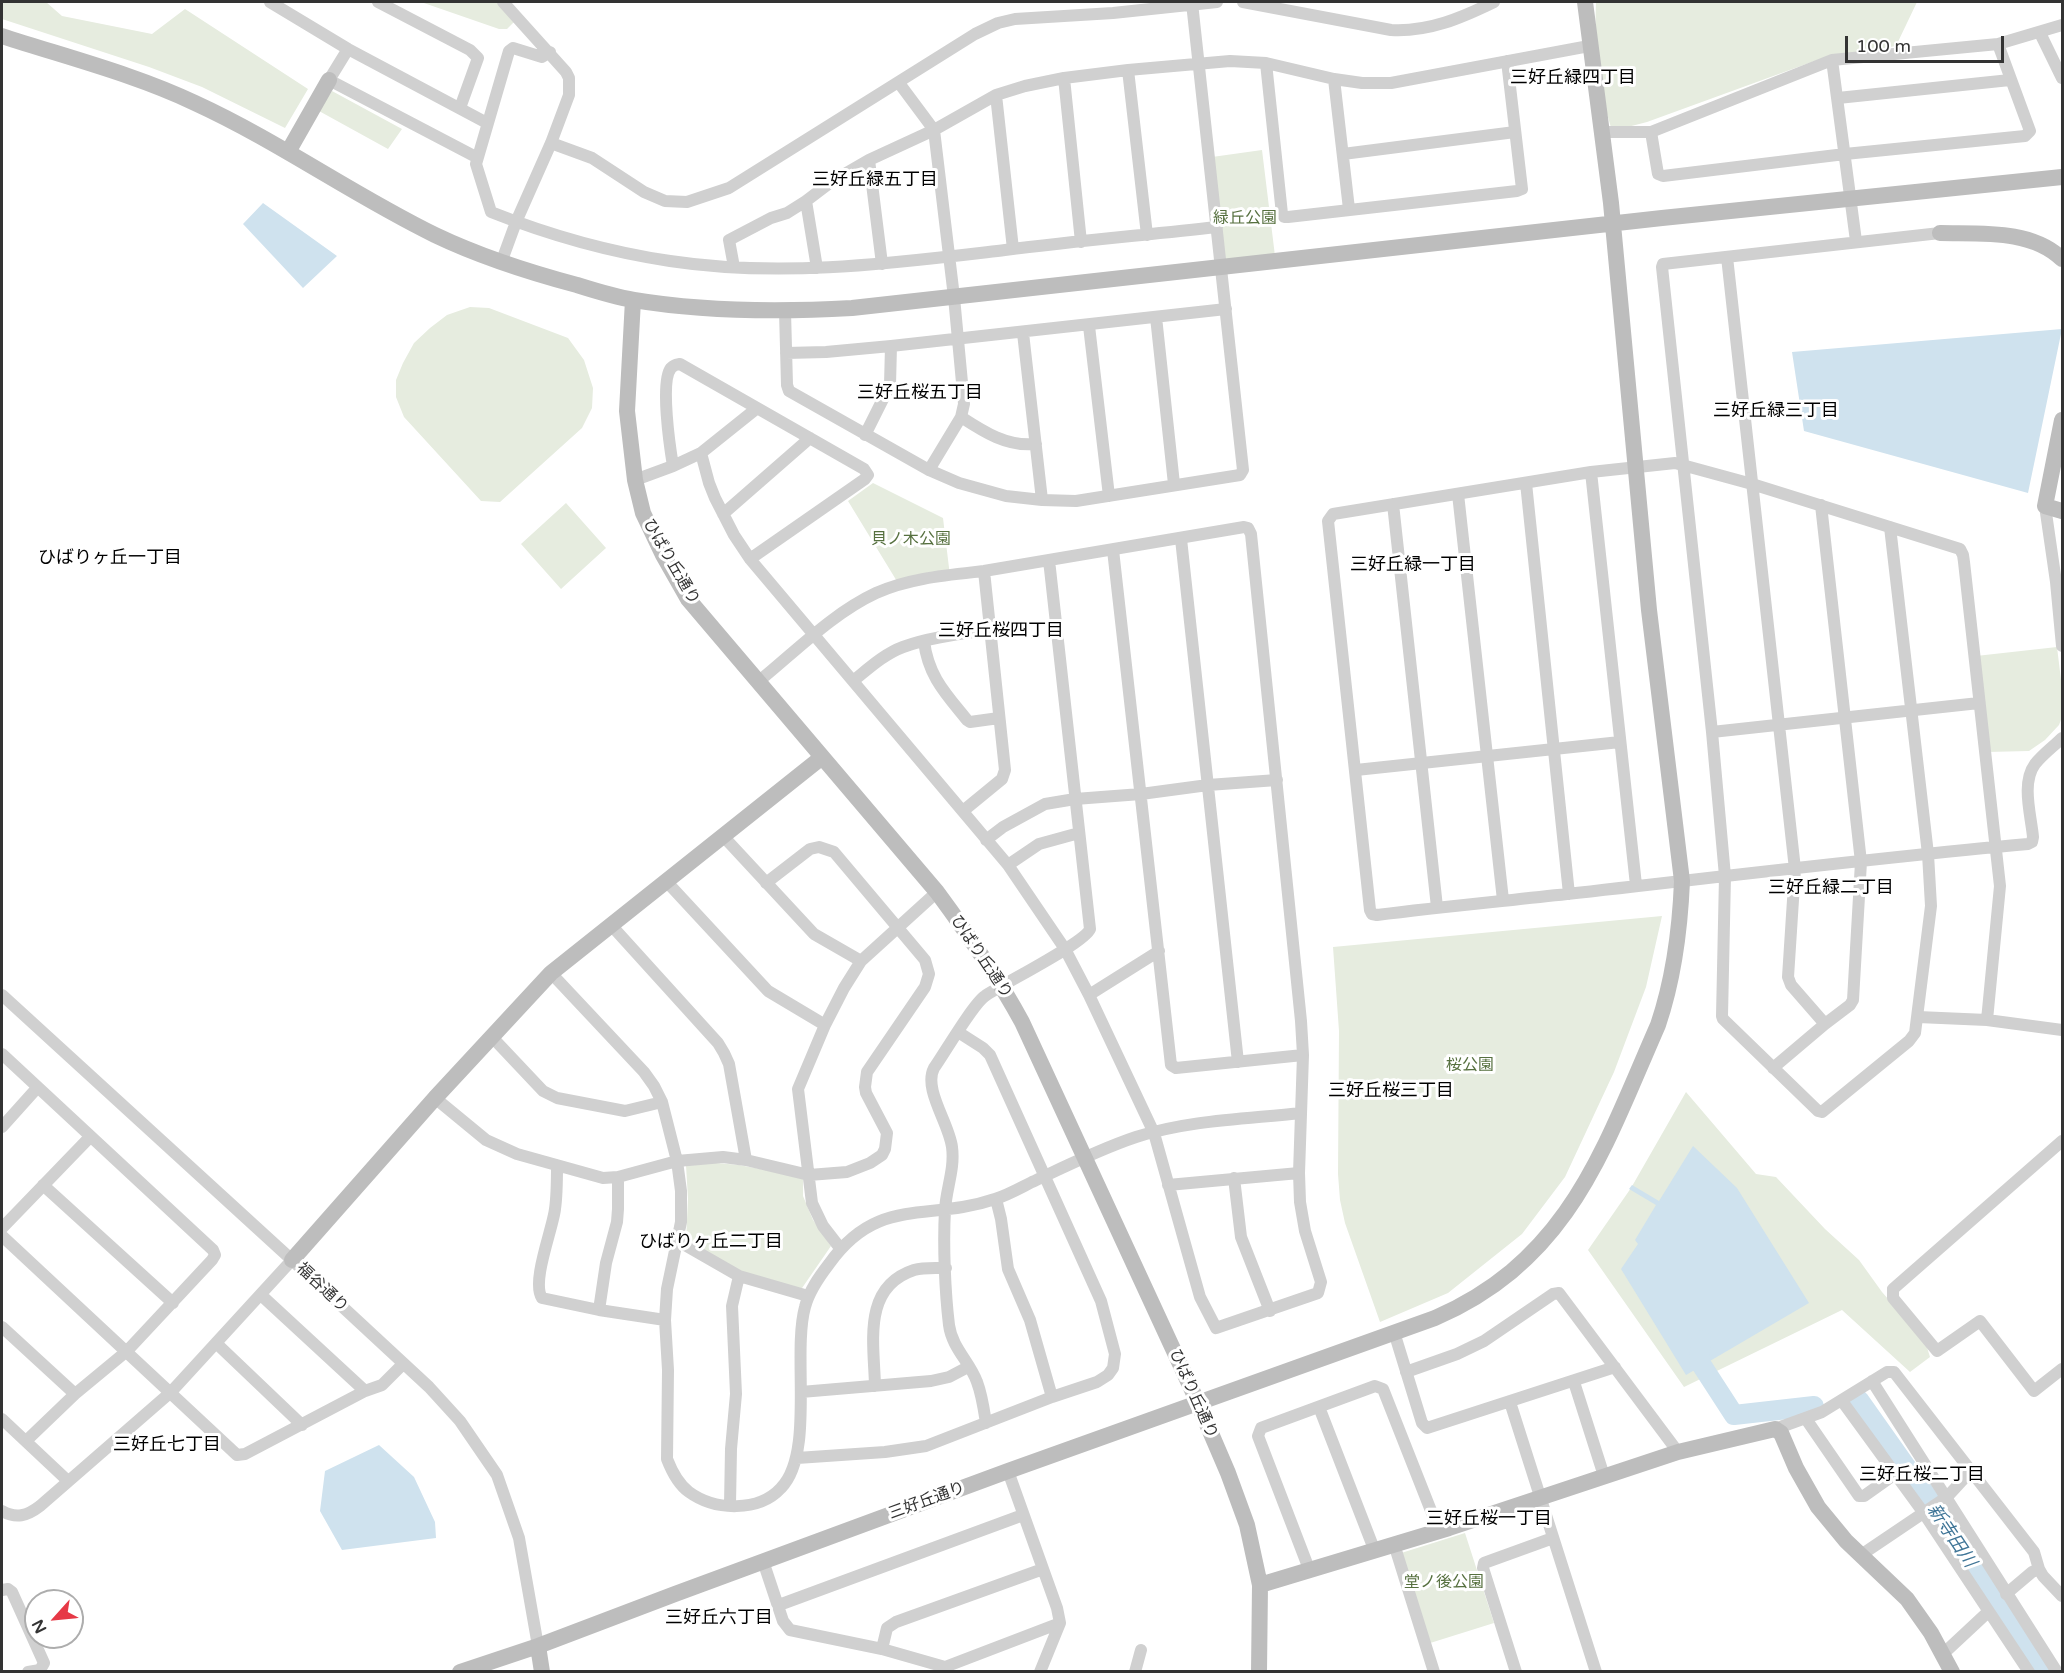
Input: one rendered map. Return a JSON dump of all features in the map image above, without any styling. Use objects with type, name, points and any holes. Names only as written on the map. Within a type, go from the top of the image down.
[{"type":"street","points":[[270,2],[348,49],[487,123]]},
{"type":"street","points":[[378,2],[470,51],[477,58],[460,108]]},
{"type":"street","points":[[501,262],[569,95],[569,78],[566,72],[502,2]]},
{"type":"street","points":[[551,143],[592,158],[644,192],[665,201],[687,202],[729,188],[975,34],[998,23],[1015,19],[1113,13],[1217,2]]},
{"type":"street","points":[[1243,2],[1404,31],[1433,27],[1494,2]]},
{"type":"street","name":"三好丘通り","points":[[460,1671],[538,1646],[1008,1471],[1448,1312],[1497,1283],[1535,1250],[1572,1205],[1597,1163],[1661,1016],[1680,926],[1682,881],[1649,610],[1613,224],[1584,2]]},
{"type":"street","points":[[785,311],[789,391],[929,470],[959,483],[981,490],[1042,500],[1070,501],[1242,473],[1192,3]]},
{"type":"street","points":[[1602,132],[1651,132],[1832,60],[1998,45],[2062,26]]},
{"type":"street","points":[[2040,33],[2062,78]]},
{"type":"street","points":[[2,36],[127,76],[192,101],[238,124],[436,235],[501,262],[633,300],[711,309],[785,311],[852,308],[2062,177]]},
{"type":"street","points":[[1651,132],[1658,174],[1663,176],[1845,154],[2025,136],[2030,132],[1998,45]]},
{"type":"street","points":[[734,267],[729,240],[771,218],[787,213],[831,182],[869,160],[934,130],[996,95],[1025,86],[1064,78],[1128,70],[1230,61],[1266,63],[1362,83],[1391,83],[1589,46]]},
{"type":"street","points":[[550,52],[542,57],[513,48],[509,51],[476,157],[476,165],[491,212],[608,250],[672,262],[734,267],[817,268],[882,264],[1217,227]]},
{"type":"street","points":[[288,152],[348,49]]},
{"type":"street","points":[[1832,60],[1856,241]]},
{"type":"street","points":[[1266,63],[1282,214],[1288,217],[1522,189],[1507,61]]},
{"type":"street","points":[[1128,70],[1147,235]]},
{"type":"street","points":[[1064,78],[1081,242]]},
{"type":"street","points":[[1334,79],[1349,209]]},
{"type":"street","points":[[329,80],[476,157]]},
{"type":"street","points":[[1838,98],[2010,80]]},
{"type":"street","points":[[899,83],[934,130],[964,404],[961,417],[929,470]]},
{"type":"street","points":[[996,95],[1013,249]]},
{"type":"street","points":[[1343,154],[1515,132]]},
{"type":"street","points":[[869,160],[882,264]]},
{"type":"street","points":[[806,201],[817,268]]},
{"type":"street","points":[[1890,527],[1928,854],[1931,906],[1918,1017],[1912,1038],[1822,1112],[1818,1111],[1773,1068],[1722,1016],[1725,876],[1712,732],[1662,267],[1663,264],[1940,233],[1983,234],[2034,240],[2062,259]]},
{"type":"street","points":[[1727,257],[1795,869],[1788,977],[1791,985],[1825,1024]]},
{"type":"street","name":"ひばり丘通り","points":[[633,300],[627,411],[635,480],[643,513],[688,599],[936,892],[973,941],[1002,986],[1041,1059],[1198,1403],[1247,1525],[1260,1584],[1259,1671]]},
{"type":"street","points":[[786,353],[826,352],[1023,333],[1226,309]]},
{"type":"street","points":[[1156,317],[1174,484]]},
{"type":"street","points":[[1089,326],[1108,496]]},
{"type":"street","points":[[1023,333],[1042,500]]},
{"type":"street","points":[[865,435],[890,385],[891,346]]},
{"type":"street","points":[[673,466],[666,412],[668,376],[669,370],[680,364],[864,469],[866,479],[750,559]]},
{"type":"street","points":[[635,480],[701,453],[756,409]]},
{"type":"street","points":[[961,417],[982,431],[1005,441],[1026,445],[1036,444]]},
{"type":"street","points":[[2062,420],[2045,506],[2059,583],[2062,646]]},
{"type":"street","points":[[723,514],[810,438]]},
{"type":"street","points":[[701,453],[709,483],[723,514],[750,559],[814,635],[963,811],[1008,866],[1065,949],[1154,1133],[1200,1297],[1216,1328],[1316,1294],[1321,1286],[1305,1231],[1300,1202],[1303,1055],[1251,534],[1248,528],[910,582],[893,587],[858,603],[814,635],[759,681]]},
{"type":"street","points":[[1987,1020],[2000,886],[1996,847],[1979,703],[1963,555],[1956,547],[1752,484],[1675,463],[1591,472],[1333,514],[1328,521],[1372,914],[1377,915],[1437,907],[1569,894],[1636,885],[1861,862],[1996,847],[2032,842],[2028,779],[2036,763],[2062,738]]},
{"type":"street","points":[[1591,472],[1636,885]]},
{"type":"street","points":[[1526,483],[1569,894]]},
{"type":"street","points":[[1458,494],[1503,900]]},
{"type":"street","points":[[1393,504],[1437,907]]},
{"type":"street","points":[[1773,1068],[1850,1005],[1853,1000],[1861,862],[1821,505]]},
{"type":"street","points":[[2045,506],[2062,511]]},
{"type":"street","points":[[1181,538],[1238,1062]]},
{"type":"street","points":[[1113,549],[1171,1065],[1173,1068],[1303,1055]]},
{"type":"street","points":[[986,1423],[977,1382],[956,1347],[949,1327],[945,1209],[952,1169],[952,1147],[945,1119],[931,1089],[930,1080],[934,1068],[982,998],[1065,949],[1088,934],[1090,929],[1049,560]]},
{"type":"street","points":[[963,811],[1005,775],[984,571]]},
{"type":"street","points":[[853,681],[895,651],[924,641],[989,630]]},
{"type":"street","points":[[924,641],[928,661],[938,685],[967,720],[970,722],[999,718]]},
{"type":"street","points":[[1712,732],[1979,703]]},
{"type":"street","points":[[1356,770],[1620,742]]},
{"type":"street","points":[[2,1511],[21,1517],[32,1512],[171,1392],[292,1260],[435,1098],[551,973],[821,758]]},
{"type":"street","points":[[986,840],[1045,804],[1208,785],[1276,780]]},
{"type":"street","points":[[1008,866],[1028,850],[1044,842],[1079,833]]},
{"type":"street","points":[[723,836],[814,934],[861,962]]},
{"type":"street","points":[[435,1098],[486,1140],[517,1154],[603,1178],[618,1177],[677,1161],[723,1157],[809,1175],[847,1172],[877,1160],[885,1149],[887,1133],[866,1093],[867,1072],[922,992],[929,974],[925,960],[834,852],[815,848],[807,850],[766,883]]},
{"type":"street","points":[[666,881],[768,991],[825,1024]]},
{"type":"street","points":[[840,1248],[829,1236],[812,1203],[798,1089],[825,1024],[861,962],[936,892]]},
{"type":"street","points":[[611,926],[718,1043],[724,1053],[729,1064],[746,1160]]},
{"type":"street","points":[[1089,995],[1159,951]]},
{"type":"street","points":[[551,973],[644,1072],[662,1102],[677,1161],[682,1208],[678,1241],[666,1289],[667,1459],[672,1472],[688,1492],[700,1499],[715,1503],[750,1505],[763,1502],[774,1495],[789,1479],[797,1458],[802,1327],[808,1296],[840,1248],[871,1225],[888,1217],[902,1214],[970,1206],[996,1199],[1138,1137],[1191,1124],[1301,1113]]},
{"type":"street","name":"福谷通り","points":[[2,995],[429,1387],[460,1421],[497,1475],[519,1538],[538,1646]]},
{"type":"street","points":[[1918,1017],[1987,1020],[2062,1030]]},
{"type":"street","points":[[797,1458],[885,1452],[926,1446],[1104,1378],[1113,1368],[1115,1354],[1101,1301],[990,1055],[958,1032]]},
{"type":"street","points":[[492,1038],[543,1091],[557,1098],[625,1112],[662,1102]]},
{"type":"street","points":[[2,1054],[215,1255],[127,1351],[75,1394],[26,1441]]},
{"type":"street","points":[[2,1127],[36,1088]]},
{"type":"street","points":[[2,1228],[90,1137]]},
{"type":"street","points":[[2062,1141],[1893,1288],[1893,1298],[1937,1351],[1980,1321],[2034,1392],[2062,1369]]},
{"type":"street","points":[[557,1166],[555,1210],[541,1265],[539,1293],[542,1298],[665,1320]]},
{"type":"street","points":[[1168,1185],[1299,1173]]},
{"type":"street","points":[[599,1310],[606,1263],[617,1222],[618,1177]]},
{"type":"street","points":[[1234,1178],[1241,1237],[1270,1311]]},
{"type":"street","points":[[43,1185],[173,1303]]},
{"type":"street","points":[[996,1199],[1008,1269],[1030,1320],[1052,1397]]},
{"type":"street","points":[[2,1236],[237,1455],[245,1454],[365,1391],[382,1385],[403,1364]]},
{"type":"street","points":[[678,1241],[739,1276],[808,1296]]},
{"type":"street","points":[[874,1386],[873,1318],[881,1295],[896,1279],[914,1270],[946,1268]]},
{"type":"street","points":[[730,1505],[730,1449],[736,1394],[732,1306],[739,1276]]},
{"type":"street","points":[[1406,1372],[1457,1354],[1484,1341],[1505,1329],[1553,1294],[1558,1293],[1678,1452]]},
{"type":"street","points":[[261,1294],[365,1391]]},
{"type":"street","points":[[2,1327],[75,1394]]},
{"type":"street","points":[[1394,1332],[1422,1423],[1427,1428],[1615,1367]]},
{"type":"street","points":[[216,1343],[302,1425]]},
{"type":"street","points":[[801,1392],[941,1379],[968,1367]]},
{"type":"street","points":[[1260,1584],[1439,1531],[1678,1452],[1776,1429],[1806,1419],[1842,1401],[1890,1371],[1896,1373],[1970,1472],[2034,1552],[2043,1576],[2062,1596]]},
{"type":"street","points":[[1872,1381],[2057,1671]]},
{"type":"street","points":[[1574,1382],[1604,1476]]},
{"type":"street","points":[[1309,1569],[1258,1432],[1261,1428],[1375,1386],[1383,1389],[1439,1531]]},
{"type":"street","points":[[1842,1401],[1923,1512],[2029,1671]]},
{"type":"street","points":[[1510,1402],[1596,1671]]},
{"type":"street","points":[[1319,1407],[1374,1549]]},
{"type":"street","points":[[2,1419],[68,1481]]},
{"type":"street","points":[[1806,1419],[1859,1496],[1864,1496],[1894,1474]]},
{"type":"street","points":[[1776,1429],[1781,1433],[1796,1468],[1818,1507],[1839,1533],[1907,1599],[1944,1653],[1952,1671]]},
{"type":"street","points":[[1008,1471],[1058,1608],[1060,1623],[1040,1671]]},
{"type":"street","points":[[1861,1555],[1947,1497],[1970,1472]]},
{"type":"street","points":[[779,1605],[1023,1515]]},
{"type":"street","points":[[1516,1671],[1483,1568],[1484,1563],[1553,1538]]},
{"type":"street","points":[[1394,1544],[1434,1671]]},
{"type":"street","points":[[763,1561],[783,1621],[789,1630],[882,1649],[945,1669],[1060,1623]]},
{"type":"street","points":[[882,1649],[887,1628],[896,1622],[1043,1569]]},
{"type":"street","points":[[2006,1594],[2032,1572],[2039,1569]]},
{"type":"street","points":[[2,1590],[12,1592],[44,1663],[40,1670],[28,1671]]},
{"type":"street","points":[[1944,1653],[1988,1612]]},
{"type":"street","points":[[538,1646],[542,1671]]},
{"type":"street","points":[[1135,1671],[1142,1650]]},
{"type":"green space","points":[[2,2],[46,2],[62,16],[152,34],[185,9],[308,89],[285,128],[202,87],[149,67],[2,19]]},
{"type":"green space","points":[[421,2],[497,2],[515,21],[507,29],[499,29]]},
{"type":"green space","points":[[1596,2],[1917,2],[1896,46],[1820,59],[1647,122],[1612,131],[1598,67]]},
{"type":"green space","points":[[332,91],[402,129],[388,149],[319,111]]},
{"type":"green space","name":"緑丘公園","points":[[1262,150],[1275,256],[1223,263],[1212,157]]},
{"type":"green space","points":[[470,307],[489,308],[568,338],[584,360],[593,388],[592,408],[582,428],[500,502],[481,501],[404,417],[396,397],[396,380],[414,343],[447,315]]},
{"type":"green space","name":"貝ノ木公園","points":[[873,483],[943,518],[950,576],[898,583],[848,501]]},
{"type":"green space","points":[[566,503],[606,548],[561,589],[521,544]]},
{"type":"green space","points":[[2057,647],[2062,688],[2062,717],[2059,725],[2045,740],[2029,751],[1987,752],[1976,656]]},
{"type":"green space","name":"桜公園","points":[[1662,916],[1646,987],[1614,1072],[1565,1177],[1522,1234],[1448,1293],[1380,1322],[1345,1223],[1340,1200],[1338,1174],[1339,1031],[1333,947]]},
{"type":"green space","points":[[1686,1092],[1756,1174],[1776,1177],[1825,1229],[1859,1260],[1882,1292],[1925,1341],[1930,1357],[1910,1372],[1842,1310],[1684,1387],[1588,1250],[1631,1188]]},
{"type":"green space","points":[[716,1163],[803,1177],[803,1196],[813,1220],[831,1246],[800,1291],[737,1270],[686,1240],[688,1199],[686,1165]]},
{"type":"green space","name":"堂ノ後公園","points":[[1465,1533],[1494,1623],[1427,1644],[1398,1554]]},
{"type":"water","points":[[263,203],[337,256],[303,288],[243,224]]},
{"type":"water","points":[[2062,329],[2028,493],[1804,431],[1792,352]]},
{"type":"water","points":[[1693,1146],[1737,1188],[1809,1303],[1686,1375],[1621,1269],[1638,1244],[1635,1240],[1656,1205],[1629,1189],[1632,1185],[1659,1201]]},
{"type":"water","points":[[379,1445],[414,1477],[435,1522],[436,1538],[342,1550],[320,1511],[325,1471]]},
{"type":"waterway","name":"新寺田川","points":[[1701,1340],[1699,1361],[1734,1415],[1814,1406]]},
{"type":"waterway","name":"新寺田川","points":[[1859,1400],[1924,1492],[2042,1672]]},
{"type":"district","name":"三好丘緑四丁目","points":[[1573,78]]},
{"type":"district","name":"三好丘緑五丁目","points":[[875,180]]},
{"type":"district","name":"三好丘桜五丁目","points":[[920,393]]},
{"type":"district","name":"三好丘緑三丁目","points":[[1776,411]]},
{"type":"district","name":"ひばりヶ丘一丁目","points":[[110,558]]},
{"type":"district","name":"三好丘緑一丁目","points":[[1413,565]]},
{"type":"district","name":"三好丘桜四丁目","points":[[1001,631]]},
{"type":"district","name":"三好丘緑二丁目","points":[[1831,888]]},
{"type":"district","name":"三好丘桜三丁目","points":[[1391,1091]]},
{"type":"district","name":"ひばりヶ丘二丁目","points":[[711,1242]]},
{"type":"district","name":"三好丘七丁目","points":[[167,1445]]},
{"type":"district","name":"三好丘桜二丁目","points":[[1922,1475]]},
{"type":"district","name":"三好丘桜一丁目","points":[[1489,1519]]},
{"type":"district","name":"三好丘六丁目","points":[[719,1618]]}]
